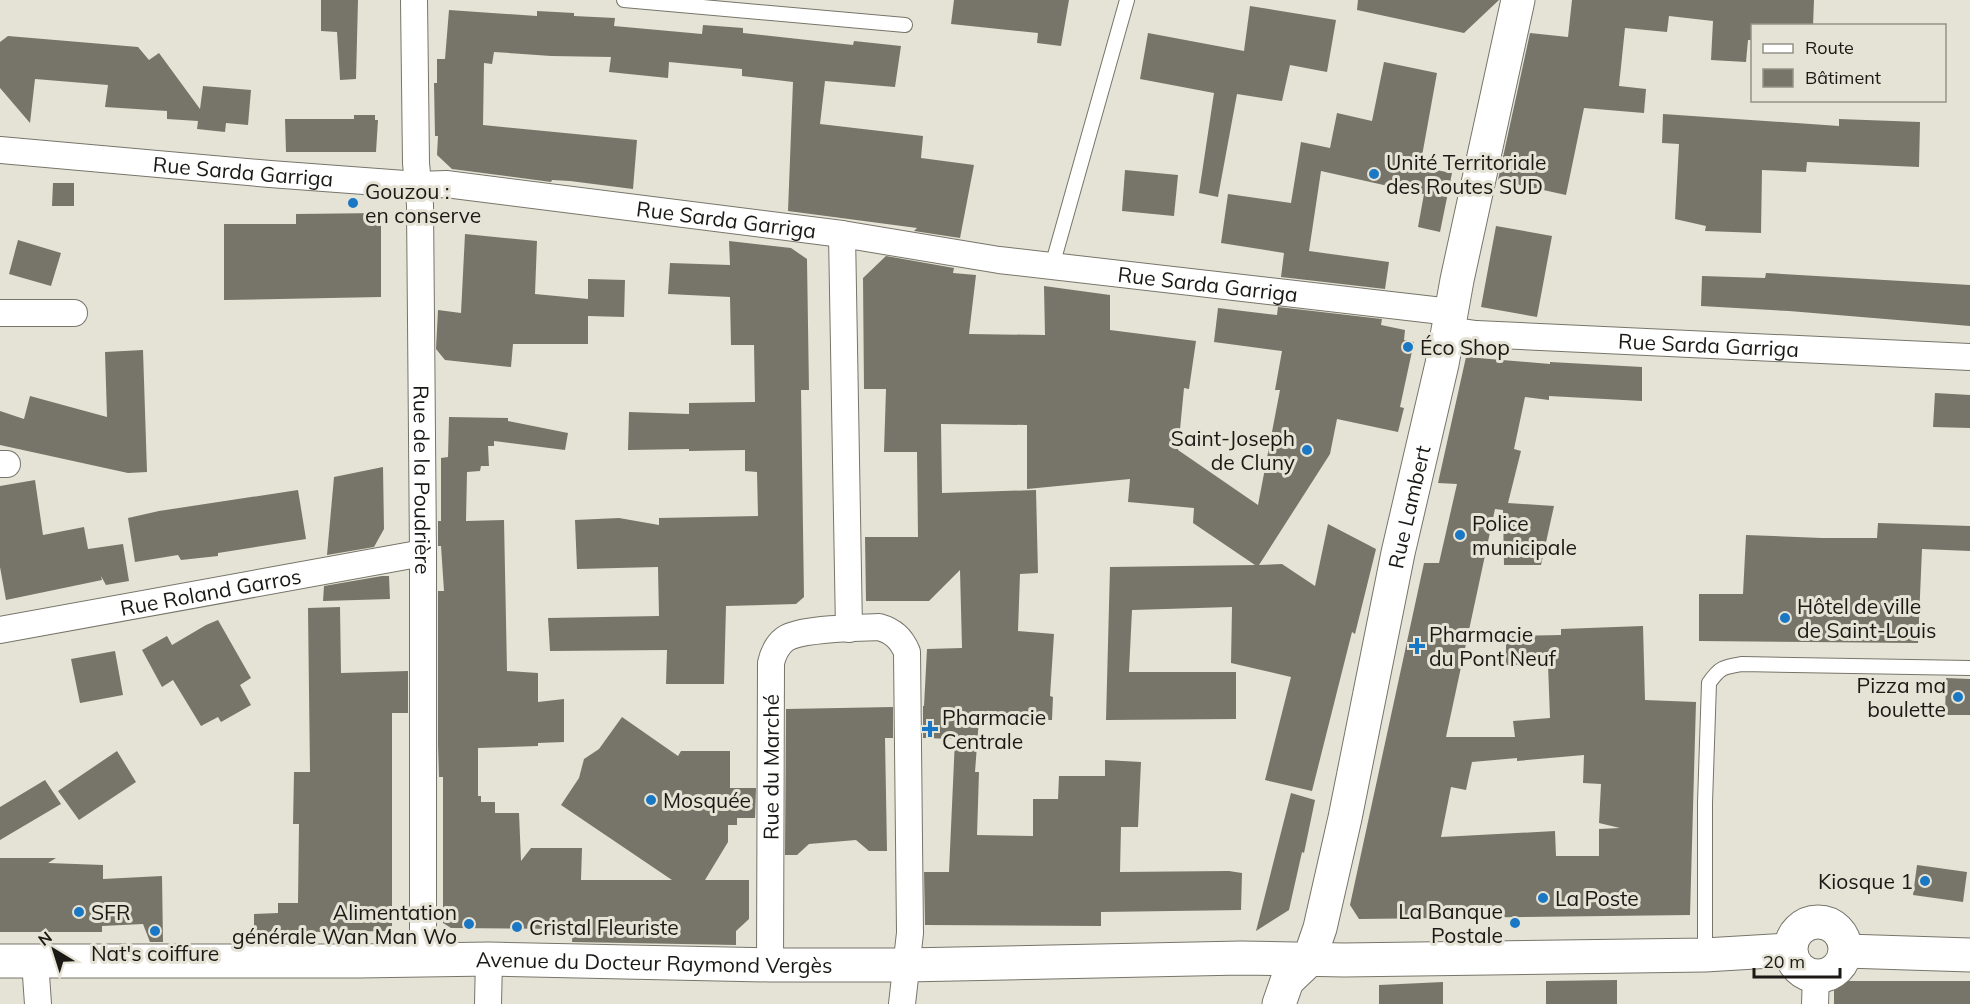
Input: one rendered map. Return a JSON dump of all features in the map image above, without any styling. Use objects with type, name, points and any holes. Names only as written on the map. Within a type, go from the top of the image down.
[{"type":"main road","name":"Rue Lambert","points":[[1280,1004],[1287,981],[1309,960],[1320,928],[1345,818],[1398,553],[1442,364],[1518,0]]},
{"type":"main road","points":[[1819,921],[1827,923],[1842,934],[1846,951],[1839,966],[1816,990],[1806,974],[1792,959],[1791,950],[1796,933],[1802,926],[1819,921]]},
{"type":"main road","points":[[1888,951],[1970,943]]},
{"type":"main road","points":[[1705,955],[1791,950]]},
{"type":"main road","points":[[1846,951],[1970,955]]},
{"type":"main road","name":"Avenue du Docteur Raymond Vergès","points":[[0,961],[489,959],[770,965],[906,965],[1241,958],[1309,960],[1705,955]]},
{"type":"street","name":"Rue de la Poudrière","points":[[414,0],[416,163],[420,205],[423,961]]},
{"type":"street","name":"Rue Sarda Garriga","points":[[0,150],[270,174],[446,184],[843,234],[999,260],[1450,321],[1476,334],[1970,357]]},
{"type":"street","points":[[843,234],[849,629]]},
{"type":"street","points":[[0,313],[74,313]]},
{"type":"street","name":"Rue Roland Garros","points":[[0,630],[423,553]]},
{"type":"street","name":"Rue du Marché","points":[[770,965],[772,656],[780,643],[799,633],[879,627],[887,629],[899,638],[907,652],[910,933],[902,1004]]},
{"type":"street","points":[[488,1004],[489,959]]},
{"type":"street","points":[[35,961],[38,1004]]},
{"type":"lane","points":[[624,0],[905,25]]},
{"type":"lane","points":[[1052,266],[1127,0]]},
{"type":"lane","points":[[1705,955],[1705,803],[1709,683],[1716,672],[1725,667],[1742,664],[1970,668]]},
{"type":"building","points":[[321,0],[358,0],[356,79],[340,80],[337,32],[321,31]]},
{"type":"building","points":[[954,0],[1069,0],[1061,46],[1037,43],[1038,33],[951,24]]},
{"type":"building","points":[[1358,0],[1499,0],[1464,33],[1357,10]]},
{"type":"building","points":[[1572,0],[1814,0],[1813,24],[1751,24],[1751,40],[1748,40],[1746,62],[1711,60],[1713,21],[1669,16],[1667,32],[1625,28],[1619,86],[1646,89],[1644,113],[1584,108],[1566,195],[1498,180],[1530,33],[1568,37]]},
{"type":"building","points":[[1250,6],[1336,20],[1327,72],[1290,65],[1282,101],[1237,94],[1218,197],[1199,193],[1214,93],[1140,79],[1148,33],[1244,51]]},
{"type":"building","points":[[449,10],[537,16],[537,11],[574,13],[574,16],[615,18],[614,26],[702,34],[703,25],[743,28],[743,33],[853,45],[854,41],[901,46],[895,87],[825,81],[820,124],[923,136],[921,158],[974,165],[960,238],[914,231],[917,228],[788,211],[793,82],[742,76],[742,69],[669,62],[668,78],[609,72],[611,57],[494,52],[492,64],[484,63],[483,125],[637,140],[633,189],[570,181],[552,180],[551,182],[452,169],[437,155],[434,83],[437,83],[437,59],[445,59]]},
{"type":"building","points":[[8,36],[138,47],[149,60],[159,53],[200,109],[203,86],[251,90],[248,125],[226,123],[225,132],[197,129],[198,121],[167,119],[167,111],[105,107],[108,85],[35,79],[30,123],[0,88],[0,42]]},
{"type":"building","points":[[1384,62],[1437,73],[1420,167],[1452,173],[1440,232],[1418,227],[1424,194],[1321,171],[1309,251],[1389,262],[1385,289],[1281,277],[1284,253],[1221,243],[1228,194],[1291,203],[1301,142],[1330,148],[1337,113],[1372,121]]},
{"type":"building","points":[[1663,114],[1839,126],[1839,119],[1920,122],[1919,167],[1807,162],[1806,172],[1762,170],[1761,233],[1705,231],[1706,226],[1675,219],[1679,144],[1662,143]]},
{"type":"building","points":[[354,115],[375,115],[375,120],[378,120],[376,152],[286,152],[285,119],[354,119]]},
{"type":"building","points":[[1125,170],[1178,175],[1174,216],[1122,211]]},
{"type":"building","points":[[53,183],[74,183],[74,206],[52,206]]},
{"type":"building","points":[[381,213],[381,297],[224,300],[224,224],[296,224],[296,214]]},
{"type":"building","points":[[1496,226],[1552,236],[1537,317],[1481,307]]},
{"type":"building","points":[[465,234],[537,241],[535,294],[588,299],[588,279],[625,280],[624,317],[588,316],[588,344],[513,344],[511,367],[445,360],[436,349],[438,310],[461,313]]},
{"type":"building","points":[[18,240],[61,253],[51,286],[9,274]]},
{"type":"building","points":[[729,241],[791,248],[807,259],[809,390],[801,390],[804,597],[796,604],[726,606],[724,684],[666,684],[667,650],[550,651],[548,618],[659,616],[658,567],[577,569],[575,520],[619,518],[659,525],[659,518],[758,516],[757,472],[745,471],[745,450],[628,450],[629,412],[689,414],[689,403],[755,402],[754,345],[731,345],[730,297],[668,294],[670,263],[730,265]]},
{"type":"building","points":[[886,256],[954,268],[953,273],[976,275],[969,334],[1045,335],[1044,286],[1110,295],[1110,330],[1196,341],[1189,389],[1184,388],[1178,450],[1258,505],[1280,390],[1275,390],[1282,351],[1214,342],[1218,308],[1277,315],[1278,307],[1382,319],[1381,325],[1405,330],[1404,340],[1414,342],[1400,407],[1404,408],[1398,432],[1337,419],[1330,454],[1259,565],[1282,564],[1315,586],[1328,524],[1376,549],[1355,634],[1352,632],[1312,791],[1265,780],[1291,677],[1231,663],[1232,607],[1132,610],[1129,672],[1236,672],[1236,719],[1106,720],[1110,567],[1255,565],[1193,523],[1194,508],[1128,502],[1130,479],[1027,489],[1027,425],[941,424],[942,493],[1036,490],[1038,573],[1020,574],[1018,631],[1054,634],[1050,696],[1053,697],[1052,720],[979,719],[975,772],[979,772],[977,835],[1033,836],[1033,799],[1058,799],[1059,776],[1105,776],[1105,760],[1141,762],[1138,827],[1121,827],[1120,872],[1229,871],[1242,873],[1241,910],[1101,912],[1101,926],[925,925],[924,872],[949,872],[955,739],[923,738],[927,649],[962,648],[960,570],[929,601],[866,601],[865,537],[918,537],[917,452],[884,452],[886,389],[864,389],[863,278]]},
{"type":"building","points":[[1766,273],[1970,285],[1970,326],[1701,306],[1702,276],[1765,278]]},
{"type":"building","points":[[143,350],[147,472],[128,473],[0,445],[0,411],[24,419],[30,396],[107,417],[105,352]]},
{"type":"building","points":[[1466,357],[1550,364],[1550,362],[1642,367],[1642,401],[1549,396],[1549,400],[1525,397],[1514,449],[1521,451],[1508,503],[1554,506],[1541,565],[1504,565],[1503,510],[1495,509],[1446,737],[1515,737],[1513,721],[1550,718],[1548,664],[1506,665],[1506,636],[1561,635],[1561,629],[1643,626],[1645,700],[1696,702],[1690,915],[1359,919],[1350,905],[1424,563],[1439,563],[1457,484],[1438,483]],"holes":[[[1584,755],[1583,783],[1601,784],[1599,823],[1620,828],[1599,829],[1599,856],[1556,856],[1555,831],[1441,837],[1451,787],[1466,790],[1472,762],[1517,758],[1517,761]]]},
{"type":"building","points":[[1935,393],[1970,395],[1970,428],[1933,427]]},
{"type":"building","points":[[449,417],[508,418],[508,421],[568,433],[565,450],[494,441],[494,446],[488,446],[489,466],[481,466],[480,471],[467,472],[466,521],[504,520],[507,671],[538,673],[538,702],[564,699],[564,742],[538,743],[538,746],[478,748],[478,796],[481,796],[481,802],[495,802],[495,813],[519,813],[521,861],[531,848],[582,848],[581,880],[672,880],[561,805],[579,778],[584,759],[599,749],[622,717],[678,756],[681,751],[730,751],[730,788],[756,788],[755,818],[737,818],[737,825],[728,825],[728,842],[705,880],[749,880],[749,919],[736,931],[736,945],[572,942],[573,929],[451,928],[443,923],[443,777],[439,777],[438,745],[438,591],[444,591],[441,546],[438,546],[438,521],[441,521],[441,458],[448,457]]},
{"type":"building","points":[[383,467],[384,529],[374,547],[327,555],[334,477]]},
{"type":"building","points":[[35,480],[43,535],[84,527],[88,549],[123,544],[129,581],[106,585],[101,576],[102,580],[6,600],[0,567],[0,486]]},
{"type":"building","points":[[298,490],[306,539],[218,553],[218,556],[181,560],[178,555],[135,562],[128,518],[159,511]]},
{"type":"building","points":[[1878,523],[1970,526],[1970,551],[1922,549],[1918,643],[1699,641],[1699,594],[1743,594],[1746,535],[1877,538]]},
{"type":"building","points":[[389,576],[390,599],[323,601],[324,586]]},
{"type":"building","points":[[340,607],[341,673],[408,671],[408,713],[392,713],[392,931],[312,932],[312,942],[254,942],[254,914],[278,913],[278,903],[298,903],[299,824],[293,824],[294,772],[310,772],[308,608]]},
{"type":"building","points":[[218,620],[251,678],[240,685],[251,705],[221,722],[218,717],[201,726],[173,680],[162,687],[142,650],[167,636],[172,645]]},
{"type":"building","points":[[115,651],[123,695],[80,703],[71,659]]},
{"type":"building","name":"Pizza ma boulette","points":[[1946,678],[1970,679],[1970,715],[1945,715]]},
{"type":"building","points":[[893,707],[893,738],[885,738],[887,851],[869,851],[856,840],[809,844],[797,855],[785,855],[786,709]]},
{"type":"building","points":[[117,751],[136,782],[79,820],[58,791]]},
{"type":"building","points":[[45,780],[61,804],[0,840],[0,807]]},
{"type":"building","points":[[1291,793],[1315,800],[1304,853],[1302,852],[1289,910],[1256,931]]},
{"type":"building","points":[[0,858],[56,858],[48,863],[103,865],[103,879],[162,876],[163,942],[150,942],[143,924],[102,926],[102,932],[0,932]]},
{"type":"building","points":[[1917,865],[1967,872],[1963,902],[1913,895]]},
{"type":"building","points":[[1617,980],[1617,1004],[1546,1004],[1546,981]]},
{"type":"building","points":[[1834,981],[1970,981],[1970,1004],[1834,1004]]},
{"type":"building","points":[[1443,982],[1443,1004],[1379,1004],[1379,985]]},
{"type":"place","name":"Unité Territoriale des Routes SUD","points":[[1374,174]]},
{"type":"place","name":"Gouzou : en conserve","points":[[353,203]]},
{"type":"place","name":"Éco Shop","points":[[1408,347]]},
{"type":"place","name":"Saint-Joseph de Cluny","points":[[1307,450]]},
{"type":"place","name":"Police municipale","points":[[1460,535]]},
{"type":"place","name":"Hôtel de ville de Saint-Louis","points":[[1785,618]]},
{"type":"place","name":"Pharmacie du Pont Neuf","points":[[1417,646]]},
{"type":"place","name":"Pizza ma boulette","points":[[1958,697]]},
{"type":"place","name":"Pharmacie Centrale","points":[[930,729]]},
{"type":"place","name":"Mosquée","points":[[651,800]]},
{"type":"place","name":"Kiosque 1","points":[[1925,881]]},
{"type":"place","name":"La Poste","points":[[1543,898]]},
{"type":"place","name":"SFR","points":[[79,912]]},
{"type":"place","name":"La Banque Postale","points":[[1515,923]]},
{"type":"place","name":"Alimentation générale Wan Man Wo","points":[[469,924]]},
{"type":"place","name":"Cristal Fleuriste","points":[[517,927]]},
{"type":"place","name":"Nat's coiffure","points":[[155,931]]}]
